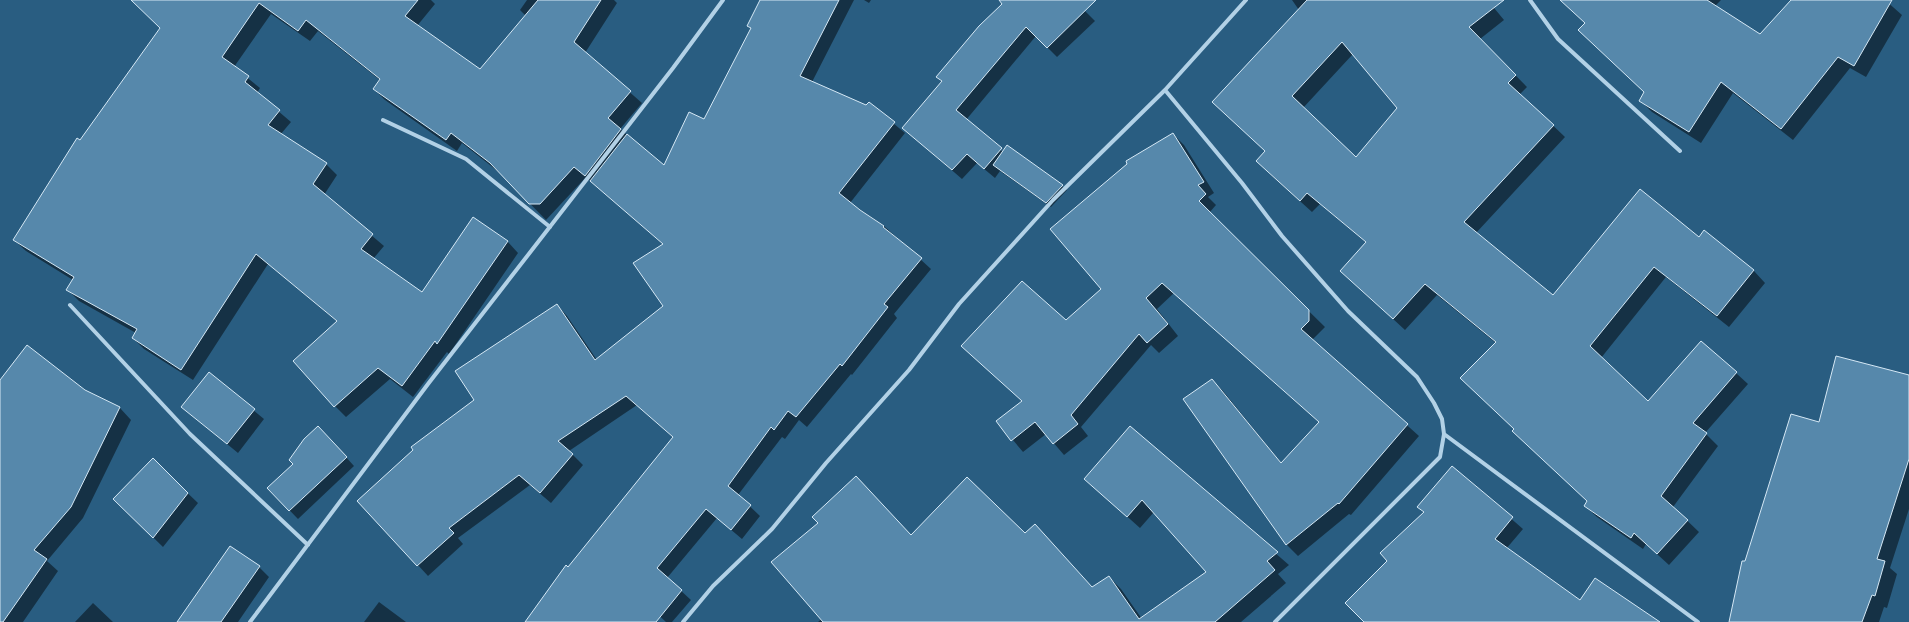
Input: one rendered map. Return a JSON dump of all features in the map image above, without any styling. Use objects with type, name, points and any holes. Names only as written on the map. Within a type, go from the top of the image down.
[{"type":"street","points":[[250,622],[428,384],[673,68],[723,0]]},
{"type":"street","points":[[683,622],[713,586],[772,529],[826,463],[908,370],[959,304],[1053,200],[1165,90],[1246,0]]},
{"type":"street","points":[[1530,0],[1558,39],[1680,151]]},
{"type":"street","points":[[1165,90],[1242,183],[1282,236],[1348,310],[1417,377],[1434,403],[1442,419],[1444,434],[1440,457],[1275,622]]},
{"type":"street","points":[[383,120],[466,159],[550,227]]},
{"type":"street","points":[[70,306],[190,434],[308,545]]},
{"type":"street","points":[[1444,434],[1698,622]]},
{"type":"building","points":[[131,0],[418,0],[405,16],[480,69],[538,0],[601,0],[574,42],[631,91],[608,118],[621,129],[585,176],[574,167],[540,204],[529,204],[490,163],[451,133],[446,140],[373,89],[380,79],[306,20],[298,31],[259,3],[222,57],[249,76],[245,82],[280,110],[268,125],[327,163],[313,184],[373,234],[361,249],[422,292],[473,217],[508,241],[437,344],[435,341],[402,386],[378,368],[334,407],[293,361],[337,321],[256,254],[181,370],[132,338],[137,329],[66,290],[74,277],[13,240],[77,138],[80,140],[160,28]]},
{"type":"building","points":[[760,0],[839,0],[800,76],[866,105],[869,102],[895,122],[839,193],[860,210],[884,226],[883,227],[922,258],[884,304],[888,307],[842,366],[840,364],[796,417],[788,411],[774,430],[771,427],[728,486],[751,505],[731,530],[706,509],[657,568],[682,590],[656,622],[525,622],[566,565],[568,567],[673,437],[626,396],[558,441],[573,454],[540,493],[519,475],[449,528],[454,533],[417,566],[357,501],[413,450],[411,447],[474,400],[455,371],[557,304],[595,360],[663,306],[633,263],[663,244],[590,181],[627,134],[664,165],[689,112],[704,119],[751,28],[747,26]]},
{"type":"building","points":[[999,0],[1096,0],[1047,48],[1026,27],[956,110],[1002,148],[984,169],[967,154],[952,170],[902,128],[942,81],[936,77],[979,26],[1002,4]]},
{"type":"building","points":[[1307,0],[1504,0],[1469,27],[1516,75],[1508,83],[1554,125],[1464,222],[1553,295],[1640,189],[1699,237],[1704,230],[1754,270],[1717,316],[1654,267],[1590,346],[1648,401],[1701,341],[1737,372],[1693,423],[1707,433],[1661,496],[1688,520],[1657,554],[1634,533],[1631,538],[1584,506],[1587,501],[1512,431],[1514,429],[1460,378],[1496,342],[1425,284],[1393,319],[1340,271],[1366,242],[1307,193],[1300,201],[1256,161],[1265,151],[1212,102]],"holes":[[[1342,42],[1397,108],[1356,157],[1292,96]]]},
{"type":"building","points":[[1560,0],[1707,0],[1760,34],[1791,0],[1892,0],[1854,66],[1838,57],[1781,129],[1721,82],[1689,132],[1639,101],[1644,92],[1578,30],[1585,23]]},
{"type":"building","points":[[1173,133],[1204,182],[1198,185],[1206,194],[1199,201],[1309,310],[1309,321],[1301,329],[1408,424],[1339,504],[1338,503],[1286,545],[1183,399],[1212,379],[1281,463],[1319,422],[1162,283],[1146,298],[1168,324],[1147,343],[1139,334],[1071,415],[1078,424],[1053,444],[1035,422],[1011,441],[996,421],[1022,401],[961,346],[1022,281],[1066,320],[1101,289],[1050,229],[1127,164],[1126,161]]},
{"type":"building","points":[[1007,145],[1063,185],[1046,203],[993,165]]},
{"type":"building","points":[[27,345],[85,390],[120,407],[71,507],[34,550],[47,559],[3,622],[0,622],[0,380]]},
{"type":"building","points":[[1836,356],[1909,375],[1909,459],[1877,559],[1885,561],[1875,596],[1872,595],[1862,622],[1729,622],[1742,561],[1745,561],[1791,414],[1819,422]]},
{"type":"building","points":[[209,372],[255,409],[227,444],[181,407]]},
{"type":"building","points":[[318,426],[347,457],[289,511],[267,488],[293,464],[289,460],[304,439]]},
{"type":"building","points":[[1130,426],[1278,552],[1267,561],[1275,570],[1215,622],[823,622],[771,562],[818,523],[812,517],[856,476],[911,535],[967,477],[1025,533],[1035,524],[1092,587],[1109,576],[1139,619],[1206,572],[1142,500],[1127,517],[1084,479]]},
{"type":"building","points":[[153,458],[188,493],[153,538],[113,499]]},
{"type":"building","points":[[1452,466],[1513,517],[1495,539],[1580,600],[1595,578],[1660,622],[1364,622],[1345,603],[1387,561],[1380,553],[1424,512],[1417,507]]},
{"type":"building","points":[[230,546],[260,566],[221,622],[177,622]]}]
